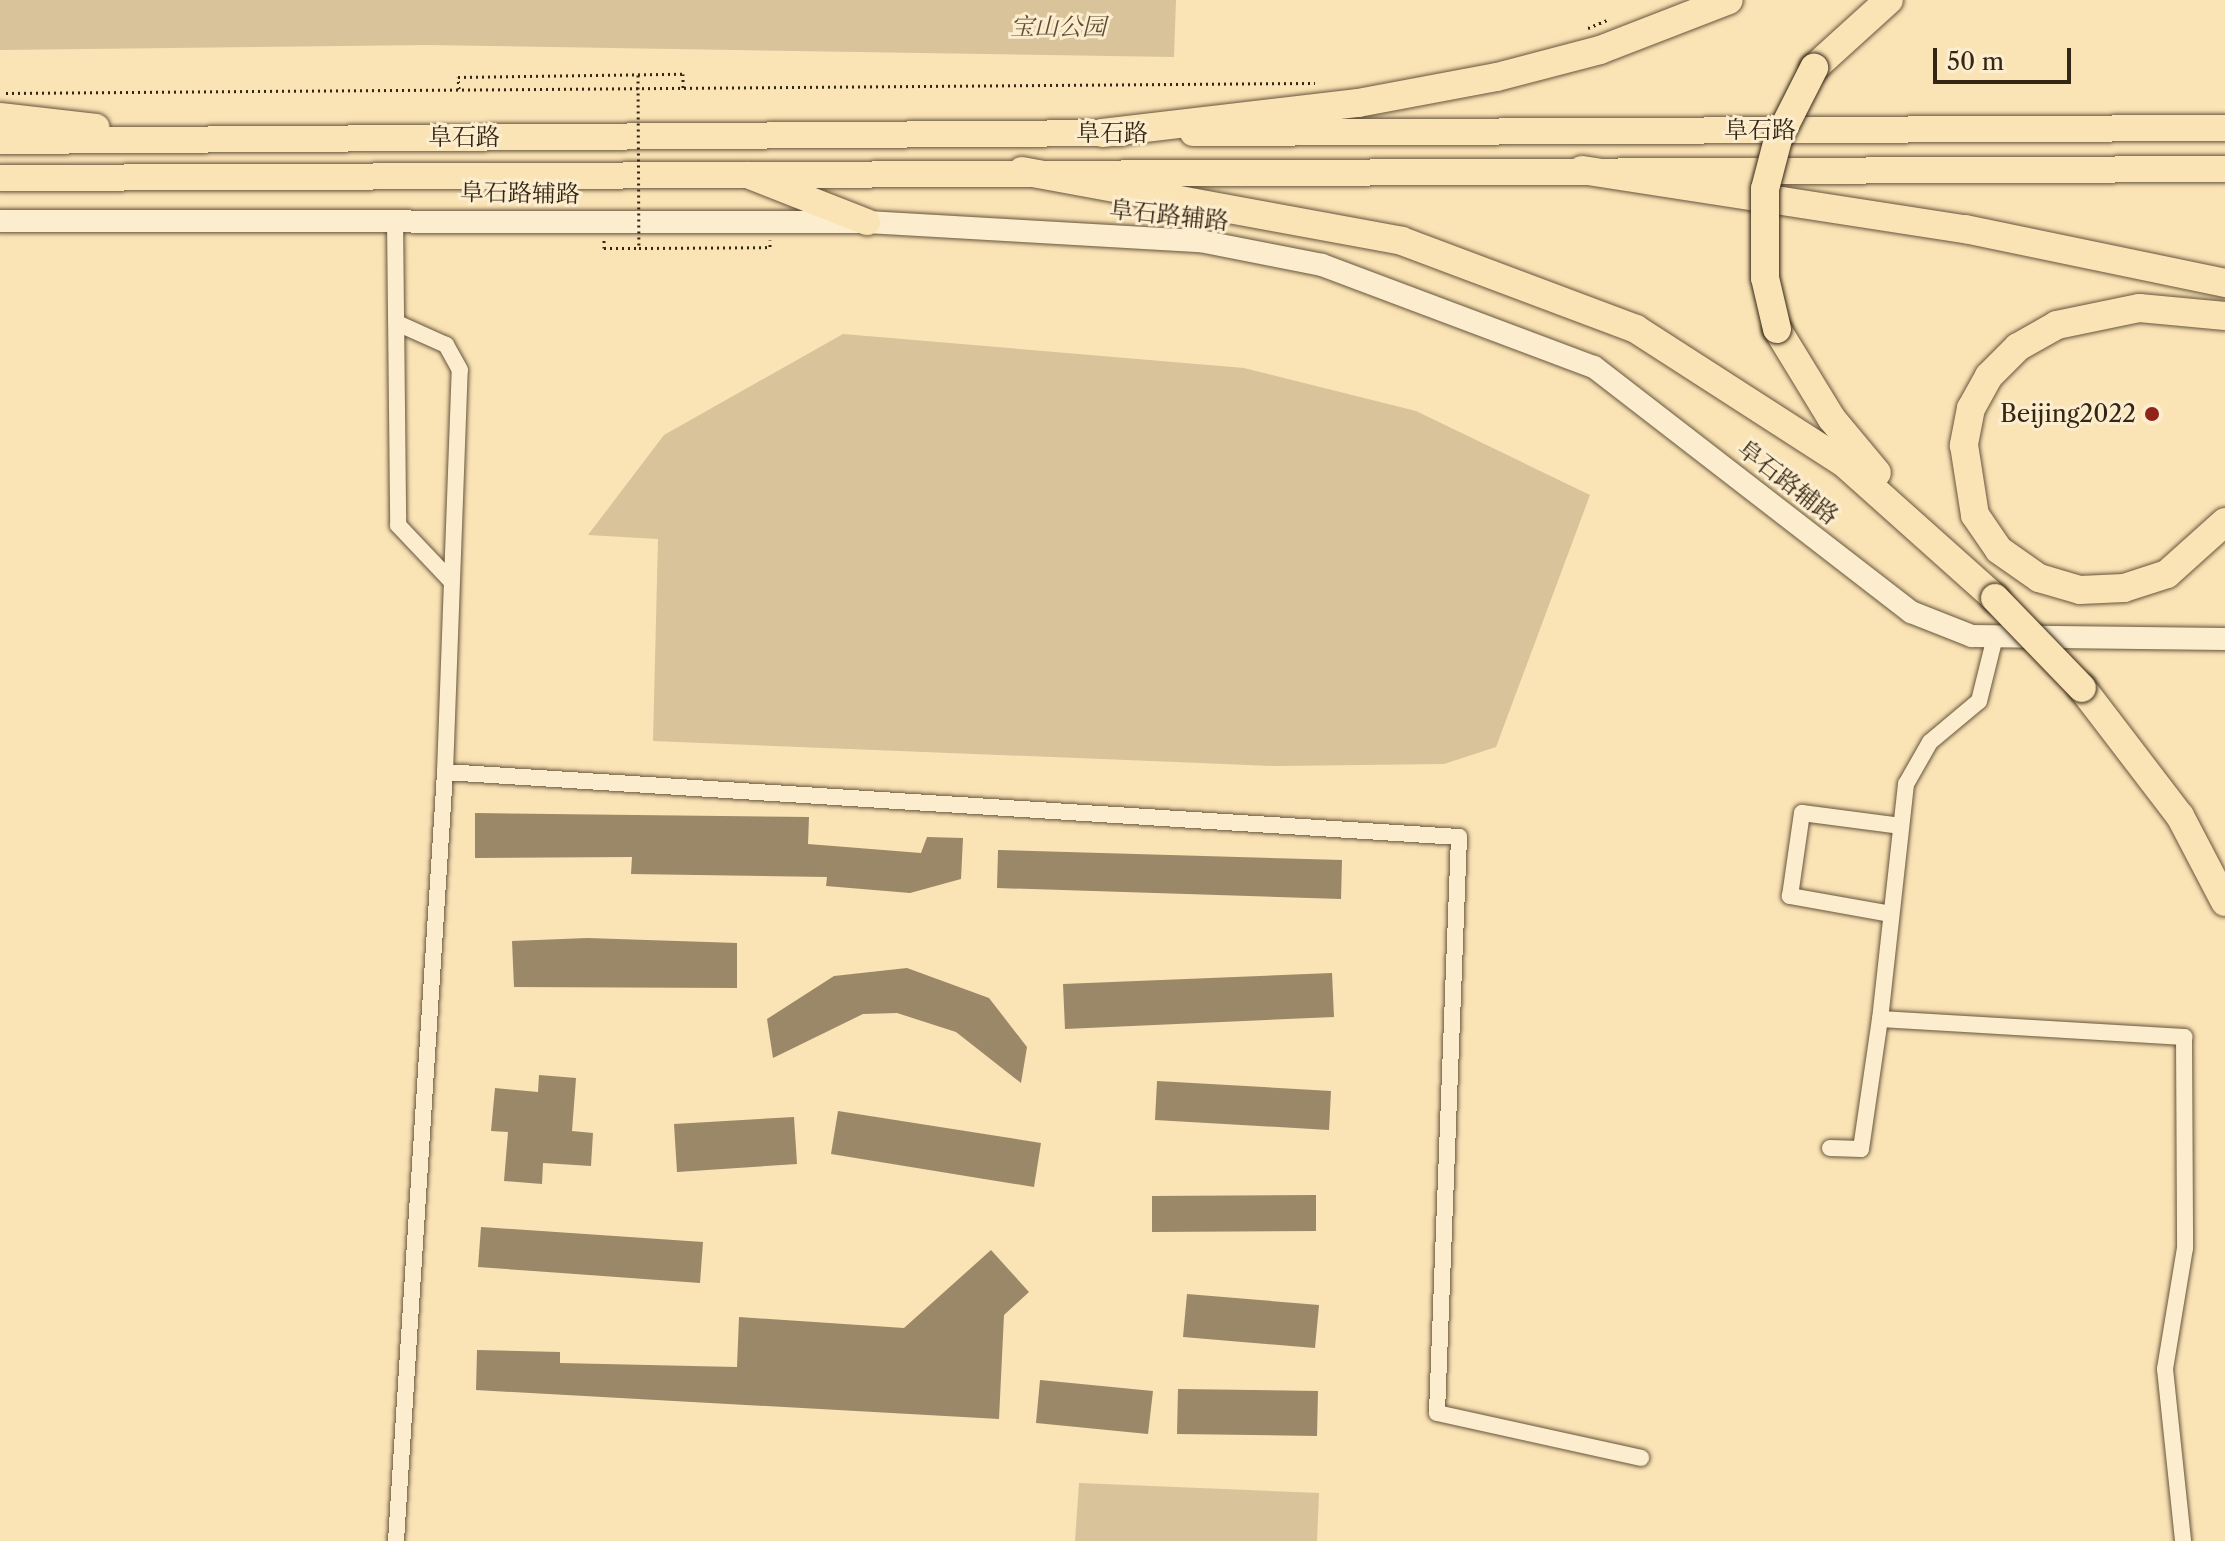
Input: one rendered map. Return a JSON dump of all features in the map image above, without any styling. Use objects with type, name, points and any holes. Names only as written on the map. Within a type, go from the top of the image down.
[{"type":"highway","points":[[1102,133],[1358,103],[1497,77],[1600,50],[1729,0]]},
{"type":"highway","points":[[1889,0],[1814,68],[1778,139],[1765,189],[1765,278],[1777,329],[1832,419],[1924,529],[2082,688],[2172,803],[2225,902]]},
{"type":"highway","points":[[0,116],[179,138]]},
{"type":"highway","name":"阜石路","points":[[0,141],[2225,128]]},
{"type":"highway","name":"阜石路","points":[[0,178],[741,172],[2225,169]]},
{"type":"highway","points":[[1582,170],[1965,229],[2225,283]]},
{"type":"highway","points":[[1022,171],[1334,225],[1563,298],[1725,380],[1924,529]]},
{"type":"highway","points":[[741,172],[867,222]]},
{"type":"highway","points":[[0,186],[56,179]]},
{"type":"highway","points":[[2225,316],[2139,308],[2057,325],[2018,347],[1989,376],[1971,408],[1964,445],[1975,515],[1999,550],[2039,578],[2080,590],[2124,588],[2167,574],[2225,522]]},
{"type":"main road","name":"阜石路辅路","points":[[0,221],[395,218],[867,222],[1200,241],[1322,265],[1594,367],[1911,612],[1995,637],[2225,639]]},
{"type":"street","points":[[395,218],[398,525],[449,579]]},
{"type":"street","points":[[396,1541],[445,772],[449,579],[460,370],[446,345],[397,323]]},
{"type":"street","points":[[1830,1148],[1861,1149],[1880,1019],[1906,784],[1930,742],[1989,685],[1995,637]]},
{"type":"street","points":[[445,772],[1459,837],[1437,1413],[1641,1458]]},
{"type":"street","points":[[1891,914],[1790,896],[1802,813],[1901,826]]},
{"type":"street","points":[[1880,1019],[2184,1037],[2185,1248],[2165,1369],[2183,1541]]},
{"type":"path","points":[[1582,30],[1621,15]]},
{"type":"path","points":[[459,91],[458,77],[683,74],[683,89]]},
{"type":"path","points":[[638,75],[639,248]]},
{"type":"path","points":[[0,93],[1327,83]]},
{"type":"path","points":[[604,248],[770,247]]},
{"type":"green space","name":"宝山公园","points":[[0,0],[1176,0],[1174,57],[427,45],[0,50]]},
{"type":"green space","points":[[843,334],[1244,368],[1416,411],[1590,495],[1496,747],[1444,764],[1275,766],[653,741],[658,539],[588,535],[664,435]]},
{"type":"green space","points":[[1079,1483],[1319,1493],[1317,1541],[1075,1541]]},
{"type":"building","points":[[475,813],[809,817],[808,844],[921,853],[927,837],[963,838],[961,879],[910,893],[826,886],[827,877],[631,874],[632,857],[475,858]]},
{"type":"building","points":[[998,850],[1342,860],[1341,899],[997,888]]},
{"type":"building","points":[[587,938],[737,943],[737,988],[514,987],[512,941]]},
{"type":"building","points":[[907,968],[989,998],[1027,1047],[1021,1083],[956,1032],[897,1013],[863,1014],[773,1058],[767,1019],[834,976]]},
{"type":"building","points":[[1332,973],[1334,1017],[1065,1029],[1063,984]]},
{"type":"building","points":[[539,1075],[576,1078],[572,1131],[593,1133],[591,1166],[543,1163],[542,1184],[504,1181],[508,1132],[491,1131],[495,1088],[538,1092]]},
{"type":"building","points":[[1157,1081],[1331,1091],[1329,1130],[1155,1120]]},
{"type":"building","points":[[838,1111],[1041,1143],[1034,1187],[831,1154]]},
{"type":"building","points":[[794,1117],[797,1164],[677,1172],[674,1124]]},
{"type":"building","points":[[1316,1195],[1316,1231],[1152,1232],[1152,1196]]},
{"type":"building","points":[[481,1227],[703,1242],[700,1283],[478,1267]]},
{"type":"building","points":[[991,1250],[1029,1292],[1004,1315],[999,1419],[476,1390],[477,1350],[560,1352],[560,1363],[737,1367],[739,1317],[904,1328]]},
{"type":"building","points":[[1187,1294],[1319,1305],[1315,1348],[1183,1337]]},
{"type":"building","points":[[1040,1380],[1153,1391],[1148,1434],[1036,1423]]},
{"type":"building","points":[[1178,1389],[1318,1391],[1317,1436],[1177,1434]]},
{"type":"place","name":"Beijing2022","points":[[2152,414]]}]
